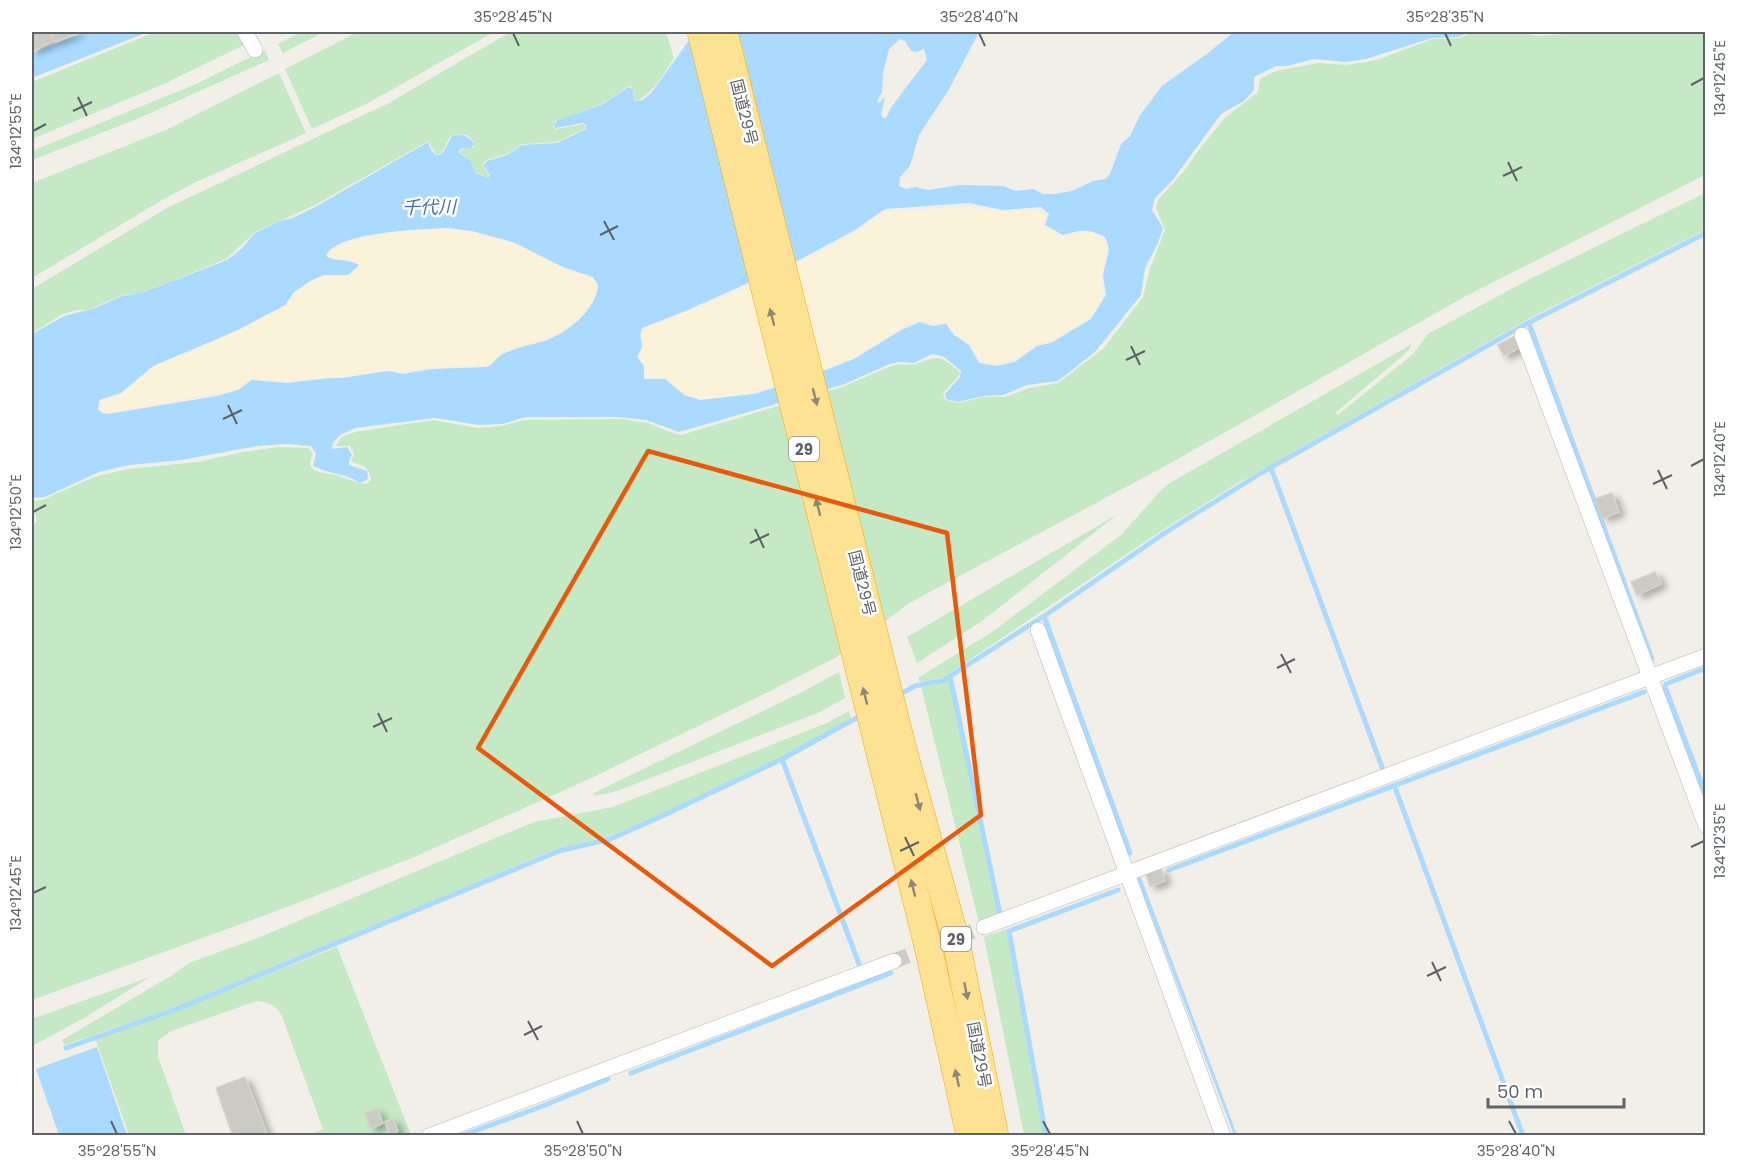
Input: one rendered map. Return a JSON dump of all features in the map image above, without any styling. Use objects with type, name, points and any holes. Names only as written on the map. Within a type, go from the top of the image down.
[{"type":"highway","name":"29","points":[[693,32],[729,145]]},
{"type":"highway","name":"国道29号","points":[[701,32],[729,145],[891,749],[956,941],[995,1136]]},
{"type":"highway","name":"国道29号","points":[[724,32],[801,340],[891,749],[929,951],[970,1136]]},
{"type":"highway","name":"29","points":[[743,32],[805,302],[801,340]]},
{"type":"street","points":[[245,32],[255,50]]},
{"type":"street","points":[[1522,335],[1706,826]]},
{"type":"street","points":[[1038,630],[1223,1136]]},
{"type":"street","points":[[984,927],[1706,656]]},
{"type":"street","points":[[429,1136],[894,961]]},
{"type":"highlighted area","points":[[648,451],[947,533],[981,815],[772,966],[478,748]]},
{"type":"green space","points":[[155,32],[241,32],[248,43],[166,83],[32,139],[32,82]]},
{"type":"green space","points":[[301,32],[324,32],[283,53],[278,44]]},
{"type":"green space","points":[[358,32],[494,32],[368,103],[312,129],[285,69]]},
{"type":"green space","points":[[510,32],[666,32],[674,58],[657,83],[640,99],[633,98],[632,87],[629,86],[600,105],[555,121],[553,127],[556,129],[584,124],[586,128],[557,142],[522,144],[507,154],[486,160],[482,165],[489,175],[488,178],[476,172],[471,161],[459,152],[465,148],[474,147],[475,143],[467,135],[452,136],[441,153],[436,154],[428,141],[317,204],[255,232],[226,259],[144,292],[123,295],[87,310],[63,314],[32,333],[32,289],[167,208],[389,103]]},
{"type":"green space","points":[[1471,32],[1515,32],[1539,36],[1587,32],[1705,32],[1705,175],[1466,296],[1167,465],[911,602],[835,658],[768,692],[587,780],[414,857],[290,906],[32,1000],[32,528],[37,521],[36,515],[32,512],[32,501],[42,500],[94,477],[128,469],[198,462],[279,447],[308,448],[313,454],[310,461],[313,469],[366,484],[371,480],[369,472],[351,461],[354,454],[350,446],[336,446],[341,437],[355,432],[433,420],[478,428],[502,426],[524,420],[622,419],[648,423],[681,435],[842,387],[891,366],[912,365],[935,358],[942,359],[960,372],[943,393],[945,400],[959,403],[983,397],[1005,397],[1030,388],[1058,383],[1104,348],[1143,297],[1150,269],[1165,230],[1156,208],[1158,200],[1226,117],[1258,92],[1260,79],[1276,71],[1319,63],[1347,65],[1377,60],[1432,39],[1460,38]]},
{"type":"green space","points":[[265,50],[269,60],[137,119],[32,160],[32,151],[196,84]]},
{"type":"green space","points":[[279,73],[306,133],[196,182],[32,278],[32,183],[166,130]]},
{"type":"green space","points":[[1705,193],[1705,230],[1528,319],[1238,483],[1164,529],[944,677],[920,682],[918,678],[995,630],[1122,534],[1170,483],[1412,344],[1408,351],[1335,413],[1338,415],[1413,354],[1428,334],[1526,281]]},
{"type":"green space","points":[[1118,514],[982,621],[917,663],[907,637]]},
{"type":"green space","points":[[839,672],[845,698],[820,712],[617,791],[594,796],[594,793]]},
{"type":"green space","points":[[949,679],[998,915],[979,923],[921,686]]},
{"type":"green space","points":[[849,711],[851,719],[781,758],[649,820],[609,836],[557,849],[181,1005],[65,1045],[62,1040],[189,963],[260,937],[534,822],[613,807],[827,723]]},
{"type":"green space","points":[[1007,929],[1045,1135],[1024,1135],[984,937]]},
{"type":"green space","points":[[337,947],[411,1135],[309,1135],[323,1129],[282,1016],[272,1005],[257,1001],[171,1031],[158,1041],[158,1057],[186,1135],[129,1135],[95,1038],[184,1008]]},
{"type":"green space","points":[[150,977],[84,1018],[32,1046],[32,1019]]},
{"type":"sand","points":[[970,207],[997,212],[1039,210],[1046,215],[1043,222],[1044,227],[1062,237],[1092,232],[1102,239],[1107,250],[1101,275],[1104,294],[1096,309],[1081,323],[1063,334],[1035,345],[1015,359],[992,364],[981,362],[970,343],[954,333],[948,323],[919,320],[907,323],[853,358],[753,393],[701,399],[684,394],[666,378],[645,378],[645,365],[638,357],[644,346],[643,329],[741,290],[816,254],[853,234],[884,212]]},
{"type":"sand","points":[[443,229],[494,237],[522,246],[560,267],[595,280],[594,297],[581,315],[564,329],[543,340],[503,352],[490,365],[431,367],[403,373],[387,370],[290,381],[251,379],[238,389],[107,413],[98,409],[100,401],[117,397],[153,367],[177,356],[191,353],[284,307],[311,281],[327,276],[346,276],[359,268],[357,262],[348,258],[328,257],[330,250],[371,236]]},
{"type":"water","points":[[85,32],[148,32],[32,78],[32,53]]},
{"type":"water","name":"千代川","points":[[695,32],[979,32],[948,91],[919,135],[910,166],[900,177],[899,186],[906,189],[915,187],[929,190],[960,185],[1003,186],[1016,191],[1033,189],[1043,194],[1054,194],[1072,191],[1093,181],[1105,179],[1110,174],[1121,144],[1130,136],[1140,115],[1162,86],[1234,32],[1468,32],[1459,37],[1432,38],[1366,59],[1346,62],[1314,59],[1287,66],[1276,66],[1254,77],[1254,90],[1244,101],[1221,114],[1172,181],[1155,198],[1152,210],[1163,228],[1145,268],[1141,295],[1095,352],[1058,381],[1027,385],[1003,395],[983,396],[958,402],[946,399],[945,394],[960,377],[961,371],[944,357],[932,354],[914,363],[890,364],[842,385],[679,432],[646,420],[617,417],[526,417],[502,424],[478,425],[435,418],[355,428],[340,435],[333,443],[332,449],[347,447],[352,455],[349,465],[367,471],[368,479],[360,483],[313,466],[316,454],[311,446],[286,444],[257,446],[181,460],[129,465],[99,472],[45,497],[32,498],[32,334],[64,316],[95,308],[122,296],[144,292],[227,260],[255,233],[317,206],[428,142],[436,155],[442,154],[452,136],[467,137],[475,144],[470,149],[463,148],[458,152],[471,161],[476,173],[488,178],[490,175],[483,165],[487,161],[507,155],[522,145],[557,143],[586,129],[583,123],[555,128],[557,120],[601,105],[629,87],[633,90],[635,101],[643,100],[652,92]],"holes":[[[900,39],[905,41],[911,51],[924,49],[927,60],[892,106],[886,118],[883,118],[881,115],[885,97],[879,103],[877,101],[882,92],[883,73],[889,49]],[[969,203],[1002,210],[1041,207],[1049,214],[1045,225],[1063,235],[1085,231],[1106,238],[1109,250],[1103,275],[1106,295],[1091,319],[1051,343],[1037,346],[1015,362],[997,366],[979,363],[969,345],[954,335],[946,324],[932,326],[920,322],[903,329],[854,359],[797,381],[754,394],[700,400],[684,395],[665,379],[644,379],[644,366],[637,357],[642,347],[640,335],[642,328],[799,260],[855,230],[885,209]],[[447,228],[472,231],[515,243],[563,267],[593,277],[598,285],[596,294],[587,312],[571,326],[545,341],[505,353],[487,367],[432,369],[403,374],[389,371],[287,383],[252,380],[238,390],[217,396],[108,414],[98,409],[99,400],[121,393],[153,366],[238,330],[285,305],[294,292],[312,280],[324,275],[348,275],[359,265],[326,256],[333,248],[362,237],[400,231]]]},
{"type":"water","points":[[1141,877],[1237,1135],[1234,1135],[1137,878]]},
{"type":"water","points":[[97,1047],[127,1135],[59,1135],[36,1069]]},
{"type":"building","points":[[32,32],[49,32],[53,41],[32,51]]},
{"type":"building","points":[[51,32],[79,32],[55,42]]},
{"type":"building","points":[[1515,336],[1521,347],[1504,356],[1498,345]]},
{"type":"building","points":[[1612,493],[1619,512],[1603,518],[1595,499]]},
{"type":"building","points":[[1655,572],[1661,584],[1637,595],[1631,582]]},
{"type":"building","points":[[1161,869],[1165,881],[1150,886],[1146,874]]},
{"type":"building","points":[[245,1077],[267,1134],[262,1136],[233,1136],[216,1088]]},
{"type":"building","points":[[377,1109],[383,1123],[371,1129],[365,1113]]},
{"type":"building","points":[[393,1119],[398,1131],[390,1134],[385,1122]]},
{"type":"waterway","points":[[897,696],[915,686],[944,680],[1044,616],[1166,532],[1261,473],[1526,324],[1706,233]]},
{"type":"waterway","points":[[1530,326],[1652,659]]},
{"type":"waterway","points":[[1271,468],[1382,767]]},
{"type":"waterway","points":[[1044,616],[1130,853]]},
{"type":"waterway","points":[[1666,684],[1706,668]]},
{"type":"waterway","points":[[950,676],[1000,914]]},
{"type":"waterway","points":[[1665,687],[1706,796]]},
{"type":"waterway","points":[[1169,870],[1644,692]]},
{"type":"waterway","points":[[66,1048],[182,1007],[559,851],[610,839],[782,759],[862,715]]},
{"type":"waterway","points":[[782,759],[859,964]]},
{"type":"waterway","points":[[1396,790],[1523,1136]]},
{"type":"waterway","points":[[1046,1136],[1009,931],[1118,890]]},
{"type":"waterway","points":[[631,1073],[891,973]]},
{"type":"waterway","points":[[461,1136],[608,1079]]},
{"type":"tunnel","points":[[894,961],[984,927]]}]
